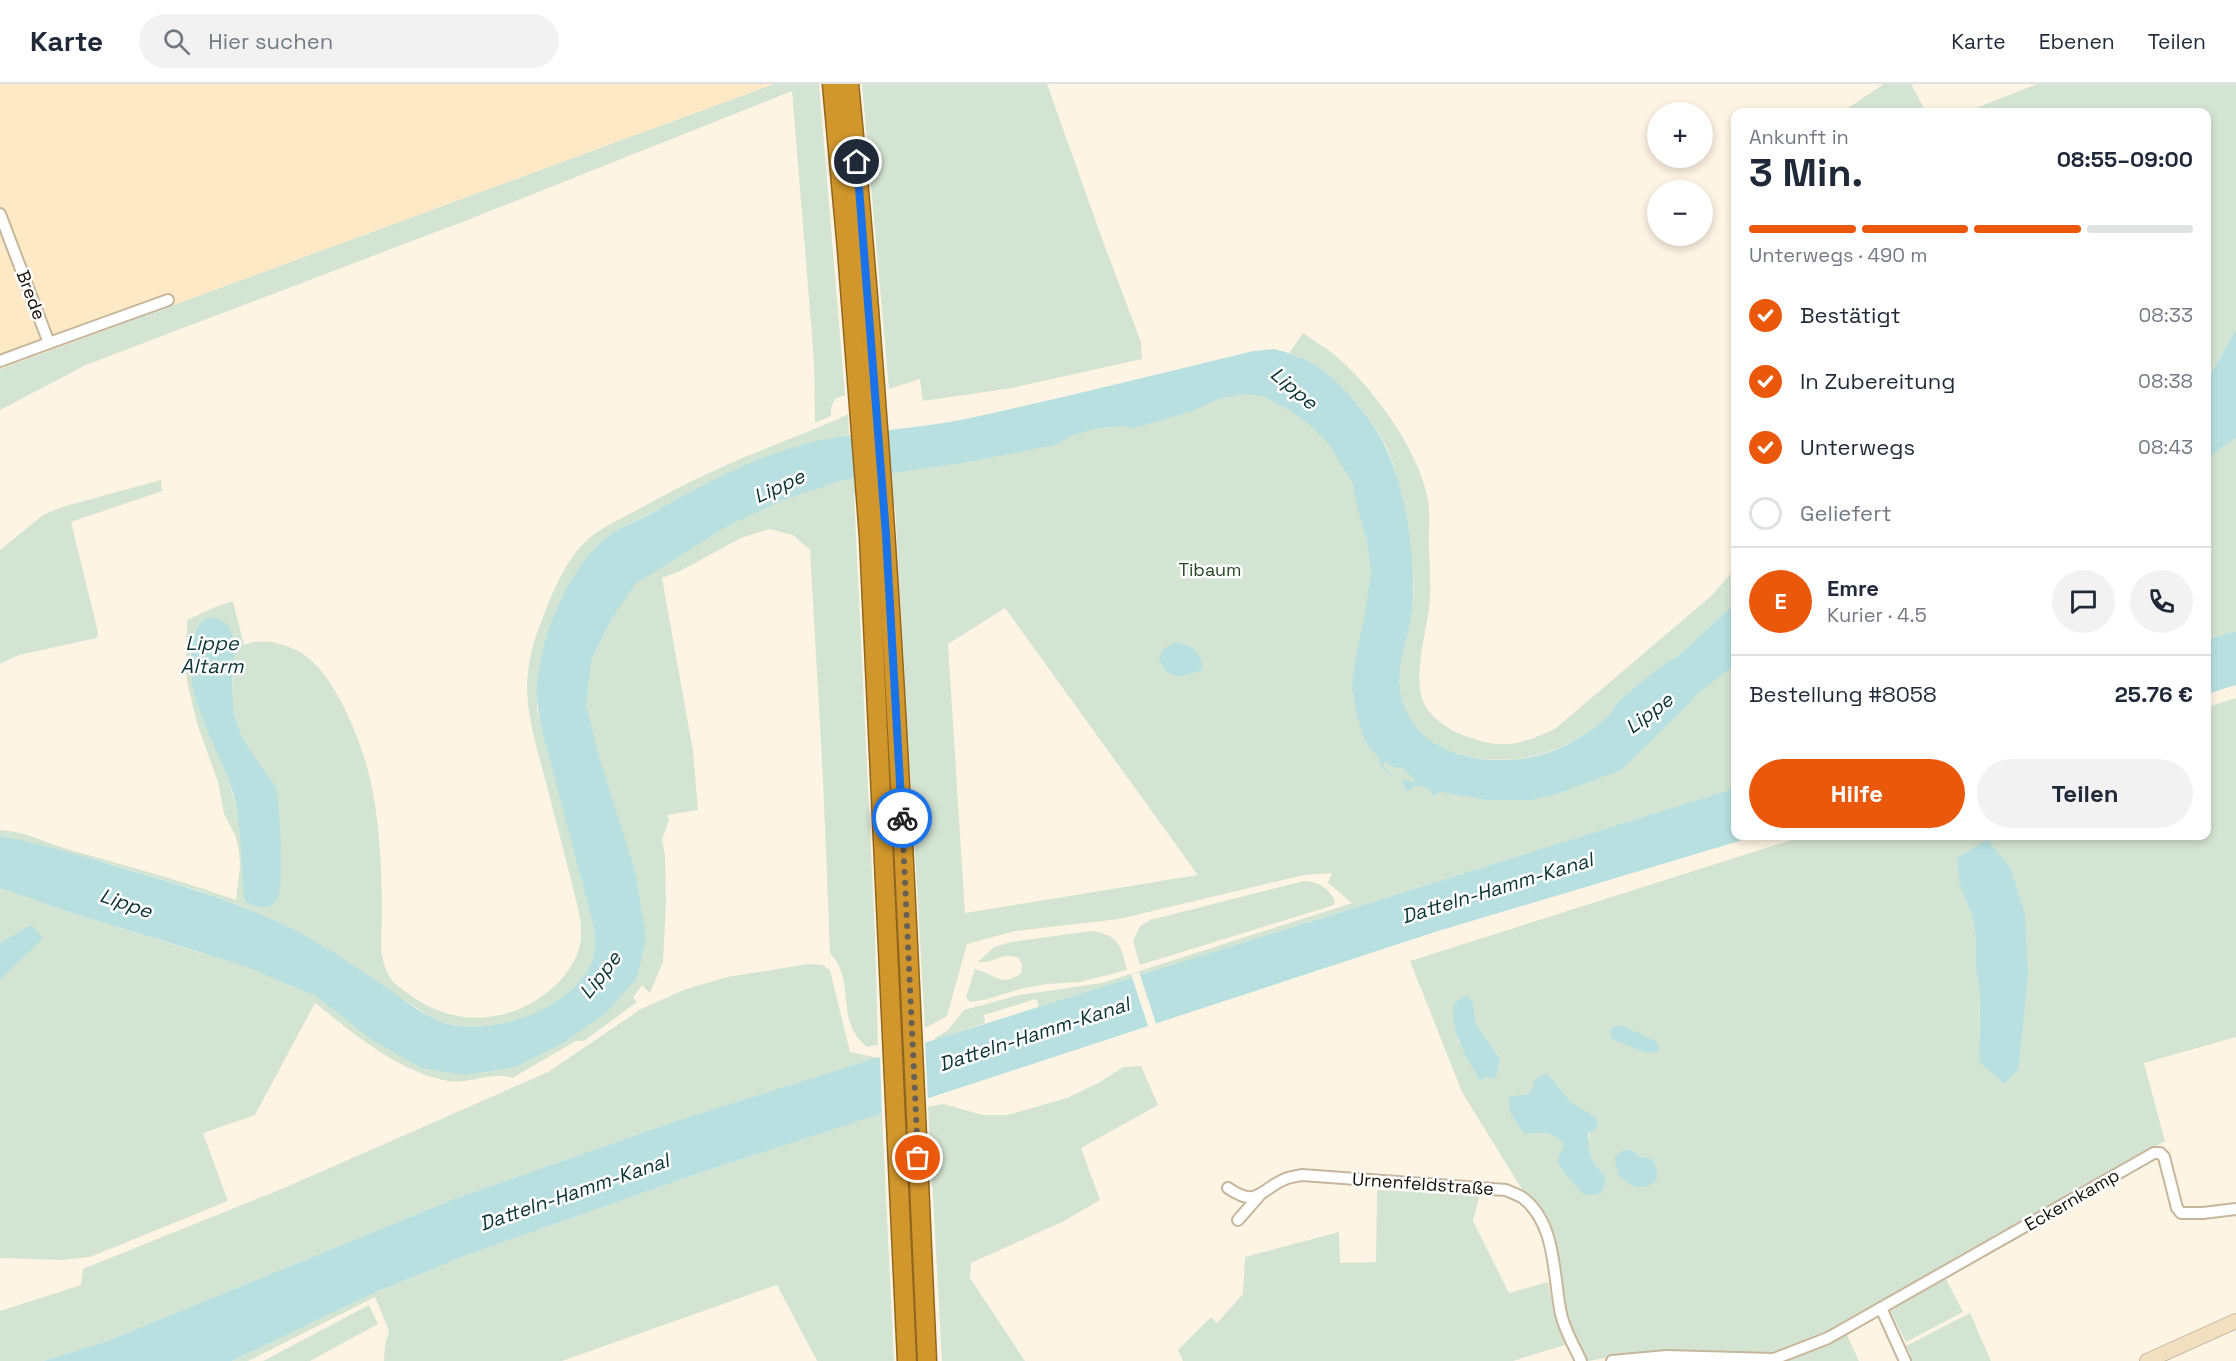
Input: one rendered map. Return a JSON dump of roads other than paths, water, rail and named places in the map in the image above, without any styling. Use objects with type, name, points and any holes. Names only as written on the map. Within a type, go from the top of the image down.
[{"type":"highway","points":[[832,84],[865,367],[911,1007],[927,1361]]},
{"type":"highway","points":[[849,84],[862,216],[865,367]]},
{"type":"highway","points":[[877,536],[892,1014],[907,1361]]},
{"type":"main road","points":[[2147,1361],[2236,1322]]},
{"type":"street","name":"Brede","points":[[0,214],[49,343]]},
{"type":"street","name":"Brede","points":[[0,362],[168,300]]},
{"type":"street","name":"Eckernkamp","points":[[1881,1308],[2154,1153],[2160,1153],[2164,1157],[2177,1208],[2181,1213],[2236,1209]]},
{"type":"street","name":"Urnenfeldstraße","points":[[1238,1220],[1259,1196],[1283,1179],[1302,1175],[1506,1190],[1523,1198],[1540,1220],[1549,1240],[1562,1318],[1581,1361]]},
{"type":"street","points":[[1228,1188],[1247,1197],[1259,1196]]},
{"type":"street","points":[[1612,1361],[1667,1356],[1774,1359],[1828,1338],[1881,1308],[1905,1361]]},
{"type":"water","points":[[2236,329],[2236,437],[2211,456],[2211,374]]},
{"type":"water","name":"Lippe","points":[[1274,349],[1312,363],[1322,370],[1364,413],[1386,448],[1399,482],[1412,561],[1411,620],[1401,666],[1400,688],[1407,713],[1422,733],[1442,747],[1465,756],[1491,760],[1518,759],[1543,754],[1566,745],[1603,721],[1624,696],[1671,659],[1676,658],[1731,607],[1731,668],[1698,693],[1621,770],[1560,793],[1531,800],[1488,800],[1440,792],[1433,796],[1431,790],[1416,785],[1406,792],[1402,781],[1415,782],[1415,780],[1404,769],[1394,767],[1384,761],[1384,767],[1395,777],[1385,771],[1379,758],[1365,742],[1356,713],[1352,686],[1371,572],[1366,538],[1353,483],[1328,443],[1310,425],[1263,396],[1242,394],[1218,399],[1193,411],[1131,429],[1126,426],[1097,428],[1071,436],[1055,445],[968,462],[842,480],[784,500],[729,525],[635,584],[612,618],[591,660],[586,706],[600,760],[635,871],[646,937],[637,978],[607,1012],[565,1042],[515,1067],[465,1075],[422,1068],[372,1040],[316,996],[245,966],[75,914],[0,888],[0,836],[67,852],[176,884],[261,914],[313,940],[414,1007],[445,1023],[485,1026],[506,1023],[528,1016],[566,995],[581,980],[594,955],[594,928],[543,734],[537,691],[539,666],[557,608],[576,572],[601,542],[617,530],[708,483],[791,448],[833,438],[970,418],[1253,351]]},
{"type":"water","name":"Lippe Altarm","points":[[208,618],[219,620],[232,632],[234,653],[232,694],[236,720],[249,748],[276,788],[279,808],[280,886],[279,895],[275,901],[272,905],[265,907],[246,902],[244,897],[235,801],[203,720],[191,678],[191,656],[195,635],[201,623]]},
{"type":"water","points":[[2236,631],[2236,685],[2211,693],[2211,639]]},
{"type":"water","points":[[1175,642],[1195,650],[1200,657],[1203,669],[1183,676],[1167,671],[1159,658],[1164,649]]},
{"type":"water","name":"Datteln-Hamm-Kanal","points":[[1731,789],[1731,840],[1743,840],[1435,932],[694,1175],[467,1255],[374,1293],[232,1361],[43,1361],[107,1341],[454,1199],[679,1120]]},
{"type":"water","points":[[1987,840],[2010,867],[2025,914],[2028,976],[2019,1069],[2004,1084],[1979,1061],[1980,995],[1976,968],[1976,939],[1973,918],[1960,886],[1957,858]]},
{"type":"water","points":[[31,925],[43,938],[0,980],[0,943]]},
{"type":"water","points":[[1467,995],[1473,1002],[1476,1024],[1500,1058],[1496,1078],[1486,1077],[1480,1081],[1457,1034],[1453,1014],[1454,1003]]},
{"type":"water","points":[[1614,1026],[1623,1026],[1656,1041],[1659,1045],[1658,1051],[1644,1052],[1612,1039],[1610,1030]]},
{"type":"water","points":[[1547,1073],[1571,1102],[1597,1118],[1597,1126],[1588,1134],[1591,1157],[1605,1175],[1605,1184],[1601,1193],[1583,1194],[1565,1174],[1557,1161],[1564,1145],[1560,1140],[1546,1134],[1524,1134],[1511,1114],[1508,1099],[1528,1094],[1535,1080]]},
{"type":"water","points":[[1627,1149],[1638,1156],[1653,1159],[1658,1175],[1656,1181],[1649,1186],[1638,1187],[1632,1186],[1619,1176],[1614,1158]]},
{"type":"park label","name":"Tibaum","points":[[1210,570]]}]
